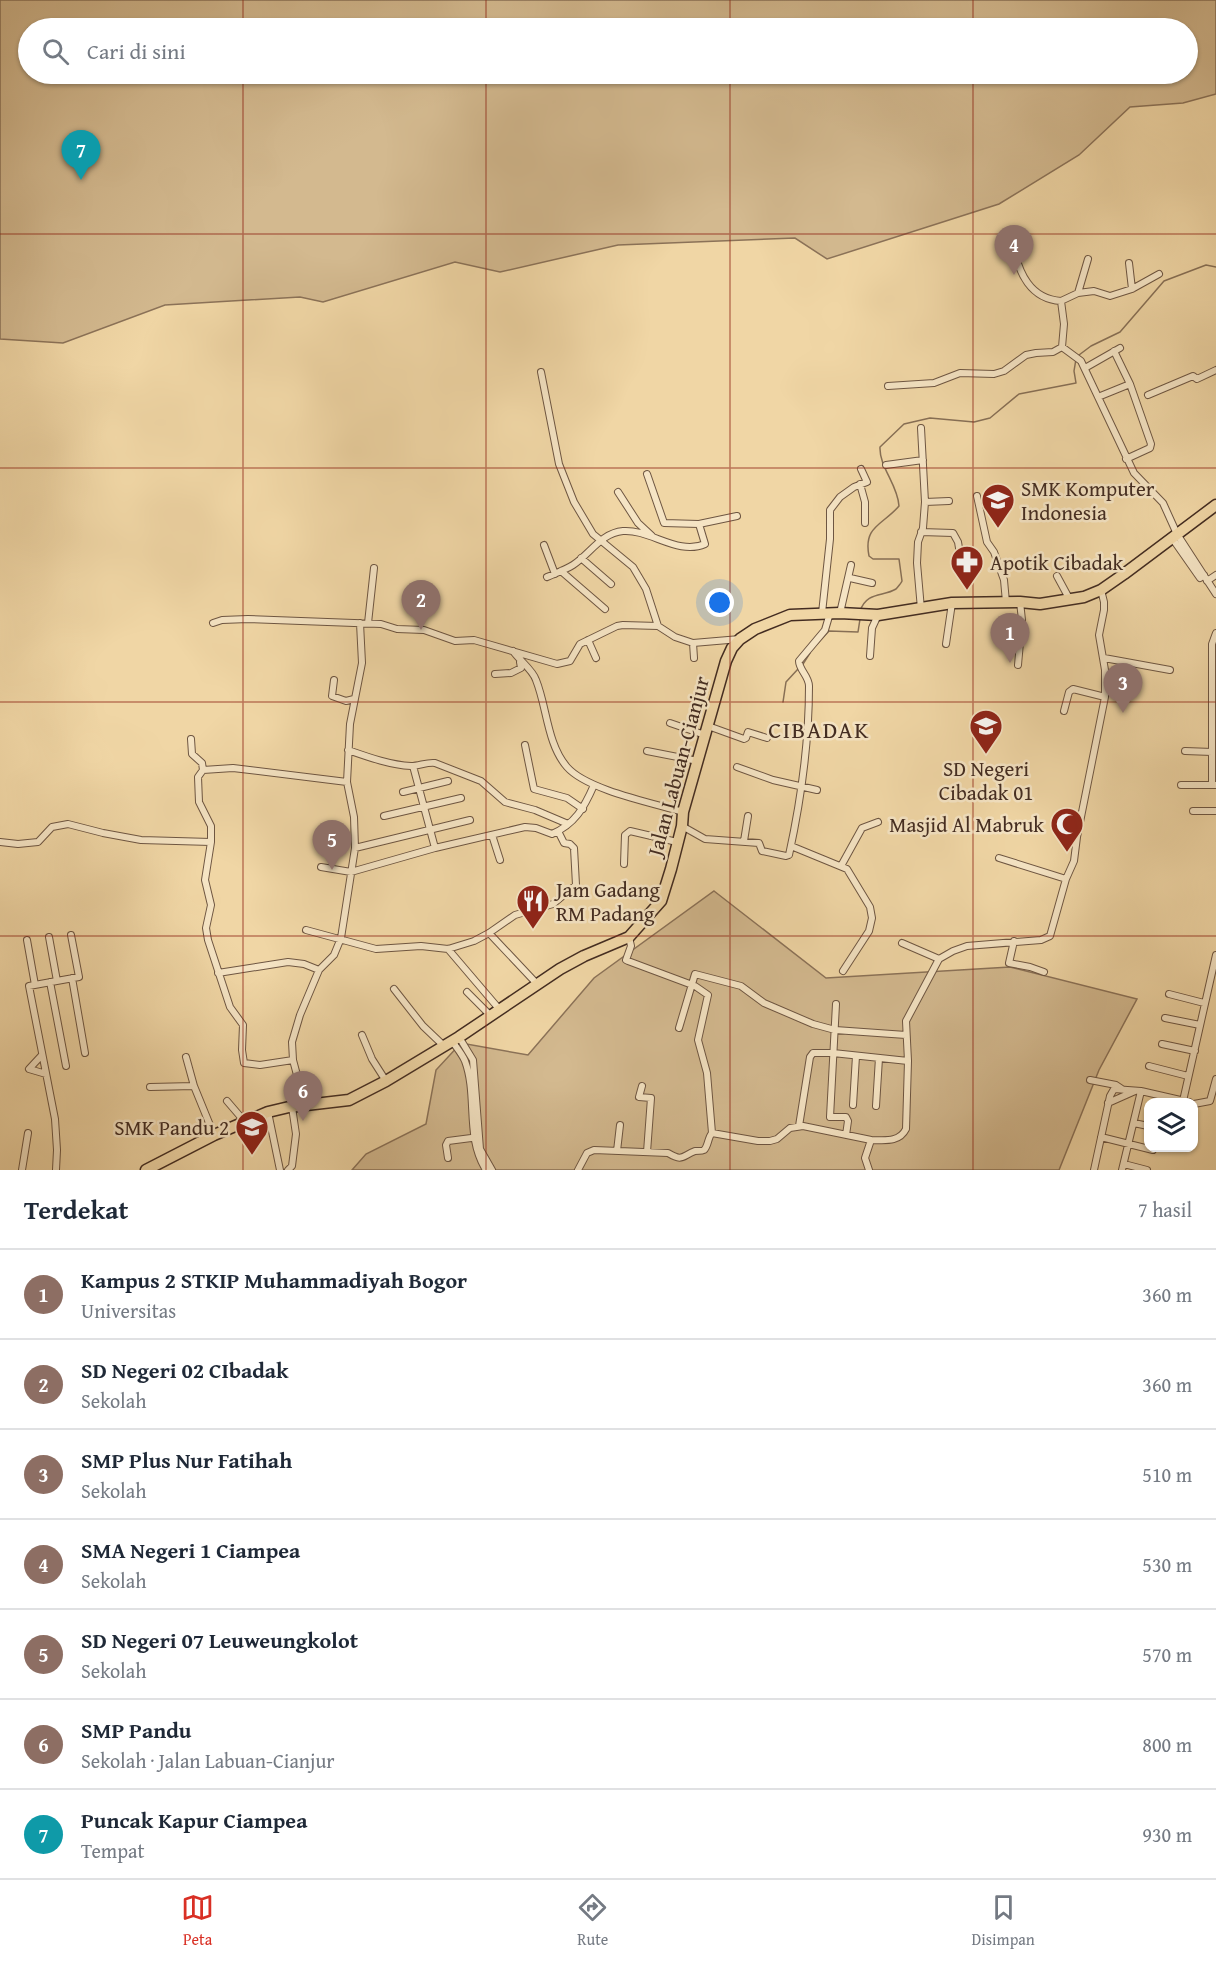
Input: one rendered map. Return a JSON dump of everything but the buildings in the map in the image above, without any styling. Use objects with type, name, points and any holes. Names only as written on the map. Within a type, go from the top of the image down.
[{"type":"highway","name":"Jalan Labuan-Cianjur","points":[[146,1170],[214,1135],[268,1112],[349,1100],[386,1081],[496,1014],[576,960],[629,937],[661,901],[682,826],[683,812],[726,660],[732,648],[754,629],[790,615],[831,613],[878,615],[921,610],[952,603],[1040,604],[1084,597],[1101,590],[1216,505]]},
{"type":"street","points":[[1013,246],[1022,274],[1035,291],[1047,299],[1061,301],[1078,293],[1094,291],[1110,296],[1132,289],[1159,274]]},
{"type":"street","points":[[1078,293],[1088,259]]},
{"type":"street","points":[[1129,263],[1132,289]]},
{"type":"street","points":[[1061,301],[1064,324],[1062,347]]},
{"type":"street","points":[[1062,347],[1079,358],[1085,368],[1126,459],[1134,473],[1163,503],[1175,536],[1200,578],[1216,575]]},
{"type":"street","points":[[888,386],[934,383],[960,373],[994,374],[1026,355],[1036,352],[1053,352],[1062,347]]},
{"type":"street","points":[[1085,368],[1117,350],[1151,444],[1150,448],[1126,459]]},
{"type":"street","points":[[1148,394],[1193,376],[1197,379],[1216,370]]},
{"type":"street","points":[[541,372],[562,473],[574,502],[593,534],[633,567],[646,589],[658,626]]},
{"type":"street","points":[[1098,397],[1130,384]]},
{"type":"street","points":[[921,428],[925,502],[917,563],[921,610]]},
{"type":"street","points":[[886,465],[923,460]]},
{"type":"street","points":[[831,613],[830,510],[840,497],[867,481],[861,470]]},
{"type":"street","points":[[647,474],[664,523],[699,524],[737,516]]},
{"type":"street","points":[[860,484],[865,502],[865,523]]},
{"type":"street","points":[[618,492],[638,523],[654,538]]},
{"type":"street","points":[[977,496],[987,542],[994,552],[1004,580],[1006,602]]},
{"type":"street","points":[[925,502],[949,501]]},
{"type":"street","points":[[547,577],[558,573],[581,558],[610,534],[623,531],[638,523]]},
{"type":"street","points":[[623,531],[636,532],[684,547],[701,546],[705,544],[699,524]]},
{"type":"street","points":[[921,532],[953,533],[958,542],[961,560]]},
{"type":"street","points":[[544,545],[558,573],[605,609]]},
{"type":"street","points":[[581,558],[611,584]]},
{"type":"street","points":[[682,826],[705,839],[759,843],[762,851],[789,855],[808,732],[809,682],[800,667],[802,656],[825,630],[831,613],[850,578],[851,565]]},
{"type":"street","points":[[368,623],[374,568]]},
{"type":"street","points":[[1057,576],[1070,600]]},
{"type":"street","points":[[850,578],[872,583]]},
{"type":"street","points":[[1205,578],[1215,590]]},
{"type":"street","points":[[712,1133],[770,1141],[777,1139],[790,1128],[799,1126],[871,1140],[893,1140],[903,1134],[906,1129],[908,1061],[905,1027],[908,1017],[939,960],[959,948],[1048,938],[1075,853],[1105,696],[1106,678],[1099,635],[1104,610],[1101,590]]},
{"type":"street","points":[[1018,665],[1022,620],[1020,602]]},
{"type":"street","points":[[946,644],[952,603]]},
{"type":"street","points":[[870,656],[871,634],[878,615]]},
{"type":"street","points":[[213,623],[222,620],[248,619],[381,624],[397,629],[424,630],[455,641],[474,640],[561,664],[570,661],[580,644],[623,625],[658,626],[675,637],[693,643],[741,639]]},
{"type":"street","points":[[305,1105],[293,1060],[292,1042],[300,1015],[319,970],[333,955],[341,938],[355,848],[354,817],[347,782],[354,699],[362,663],[360,623]]},
{"type":"street","points":[[1181,785],[1214,785],[1212,644],[1216,633]]},
{"type":"street","points":[[588,639],[596,658]]},
{"type":"street","points":[[693,643],[694,658]]},
{"type":"street","points":[[512,651],[536,677],[548,726],[561,759],[571,771],[594,785],[683,812]]},
{"type":"street","points":[[1104,658],[1170,670]]},
{"type":"street","points":[[495,674],[515,672],[521,668],[520,661]]},
{"type":"street","points":[[334,680],[332,696],[346,701],[354,699]]},
{"type":"street","points":[[1064,711],[1069,692],[1073,689],[1105,696]]},
{"type":"street","points":[[670,723],[744,739],[748,732],[767,738]]},
{"type":"street","points":[[191,739],[192,754],[202,762],[203,770],[198,777],[199,802],[211,826],[205,880],[211,905],[206,928],[230,1007],[243,1025],[244,1064],[260,1065],[293,1060]]},
{"type":"street","points":[[525,745],[534,789],[567,798],[584,809]]},
{"type":"street","points":[[348,750],[367,757],[413,766],[427,762],[435,763],[481,781],[505,802],[535,810],[568,824]]},
{"type":"street","points":[[647,751],[698,761]]},
{"type":"street","points":[[1185,751],[1212,752]]},
{"type":"street","points":[[413,766],[435,848]]},
{"type":"street","points":[[737,767],[773,780],[817,790]]},
{"type":"street","points":[[203,770],[233,768],[347,782]]},
{"type":"street","points":[[403,792],[448,781]]},
{"type":"street","points":[[321,867],[351,872],[435,848],[525,827],[536,828],[546,833],[558,831],[584,809],[594,785]]},
{"type":"street","points":[[384,816],[460,798]]},
{"type":"street","points":[[1193,811],[1216,811]]},
{"type":"street","points":[[744,841],[747,816]]},
{"type":"street","points":[[355,848],[470,820]]},
{"type":"street","points":[[841,866],[862,828],[878,822]]},
{"type":"street","points":[[0,843],[38,842],[52,827],[68,824],[141,840],[211,842]]},
{"type":"street","points":[[306,930],[376,949],[422,946],[448,949],[474,941],[514,915],[553,904],[576,885],[574,848],[564,843],[558,831]]},
{"type":"street","points":[[624,864],[625,835],[630,831],[677,842]]},
{"type":"street","points":[[492,835],[500,860]]},
{"type":"street","points":[[791,846],[848,869],[870,907],[872,918],[869,931],[843,971]]},
{"type":"street","points":[[999,858],[1066,879]]},
{"type":"street","points":[[489,933],[538,985]]},
{"type":"street","points":[[56,1170],[55,1119],[29,986],[79,977],[71,935]]},
{"type":"street","points":[[49,937],[66,1066]]},
{"type":"street","points":[[578,1170],[590,1150],[668,1153],[680,1158],[688,1156],[693,1151],[703,1151],[712,1133],[707,1073],[698,1040],[708,995],[691,984],[626,960],[631,946],[629,937]]},
{"type":"street","points":[[27,940],[36,985]]},
{"type":"street","points":[[1014,941],[1009,963],[1044,972]]},
{"type":"street","points":[[902,943],[939,960]]},
{"type":"street","points":[[448,949],[496,1014]]},
{"type":"street","points":[[1189,1098],[1188,1076],[1216,956]]},
{"type":"street","points":[[218,973],[288,962],[304,964],[319,970]]},
{"type":"street","points":[[679,1028],[695,974],[735,983],[751,991],[764,1003],[794,1014],[804,1021],[835,1030],[906,1035]]},
{"type":"street","points":[[72,978],[86,1053]]},
{"type":"street","points":[[394,989],[423,1026],[452,1041],[464,1059],[479,1158],[486,1170]]},
{"type":"street","points":[[466,992],[496,1014]]},
{"type":"street","points":[[1169,994],[1204,1003]]},
{"type":"street","points":[[1207,994],[1216,996]]},
{"type":"street","points":[[836,1004],[830,1117],[846,1117],[848,1121],[846,1135]]},
{"type":"street","points":[[1165,1018],[1200,1025]]},
{"type":"street","points":[[362,1035],[372,1059],[386,1081]]},
{"type":"street","points":[[1162,1044],[1195,1051]]},
{"type":"street","points":[[799,1126],[811,1054],[833,1053],[908,1061]]},
{"type":"street","points":[[42,1054],[29,1069],[46,1074]]},
{"type":"street","points":[[853,1105],[856,1056]]},
{"type":"street","points":[[186,1057],[194,1086],[214,1135]]},
{"type":"street","points":[[876,1106],[879,1058]]},
{"type":"street","points":[[1149,1066],[1188,1076]]},
{"type":"street","points":[[1198,1102],[1213,1103],[1216,1079]]},
{"type":"street","points":[[1090,1080],[1116,1085],[1122,1089]]},
{"type":"street","points":[[150,1087],[194,1086]]},
{"type":"street","points":[[642,1086],[639,1097],[651,1098],[647,1152]]},
{"type":"street","points":[[1094,1170],[1108,1102],[1114,1089],[1138,1091],[1170,1098]]},
{"type":"street","points":[[1108,1102],[1138,1091]]},
{"type":"street","points":[[1138,1091],[1134,1123],[1123,1167],[1147,1170]]},
{"type":"street","points":[[227,1101],[245,1122]]},
{"type":"street","points":[[288,1170],[292,1166],[296,1134],[292,1107]]},
{"type":"street","points":[[268,1112],[280,1170]]},
{"type":"street","points":[[1134,1123],[1144,1125]]},
{"type":"street","points":[[616,1151],[620,1125]]},
{"type":"street","points":[[22,1170],[28,1133]]},
{"type":"street","points":[[448,1158],[446,1145],[448,1142],[477,1137]]},
{"type":"street","points":[[477,1137],[480,1149],[492,1170]]},
{"type":"street","points":[[1101,1137],[1144,1148]]},
{"type":"street","points":[[869,1170],[866,1158],[871,1140]]},
{"type":"shaded area","points":[[0,0],[1216,0],[1216,94],[1183,103],[1130,107],[1079,155],[999,204],[827,259],[795,238],[618,245],[500,272],[455,262],[323,302],[300,297],[165,305],[63,343],[0,339]]},
{"type":"shaded area","points":[[714,891],[826,978],[1010,967],[1137,999],[1099,1070],[1059,1170],[352,1170],[366,1154],[426,1124],[436,1070],[461,1043],[528,1055],[594,978]]},
{"type":"waterway","points":[[1079,355],[1091,346],[1120,332],[1164,281],[1206,265],[1216,267]]},
{"type":"waterway","points":[[860,611],[871,597],[896,589],[902,581],[899,559],[873,559],[869,556],[868,546],[872,532],[899,506],[898,498],[882,462],[880,447],[904,424],[930,418],[974,422],[990,418],[1019,394],[1076,383],[1074,371],[1076,359]]},
{"type":"waterway","points":[[817,644],[829,631],[858,632],[860,619]]},
{"type":"waterway","points":[[803,664],[810,653]]},
{"type":"waterway","points":[[783,702],[786,682],[798,669]]},
{"type":"place","name":"Puncak Kapur Ciampea","points":[[81,180]]},
{"type":"place","name":"SMA Negeri 1 Ciampea","points":[[1014,275]]},
{"type":"place","name":"SMK Komputer Indonesia","points":[[998,529]]},
{"type":"place","name":"Apotik Cibadak","points":[[967,591]]},
{"type":"place","name":"SD Negeri 02 CIbadak","points":[[421,630]]},
{"type":"place","name":"Kampus 2 STKIP Muhammadiyah Bogor","points":[[1010,663]]},
{"type":"place","name":"SMP Plus Nur Fatihah","points":[[1123,713]]},
{"type":"place","name":"SD Negeri Cibadak 01","points":[[986,755]]},
{"type":"place","name":"Masjid Al Mabruk","points":[[1067,853]]},
{"type":"place","name":"SD Negeri 07 Leuweungkolot","points":[[332,870]]},
{"type":"place","name":"Jam Gadang RM Padang","points":[[533,930]]},
{"type":"place","name":"SMP Pandu","points":[[303,1121]]},
{"type":"place","name":"SMK Pandu 2","points":[[252,1156]]},
{"type":"district","name":"CIBADAK","points":[[819,729]]}]
